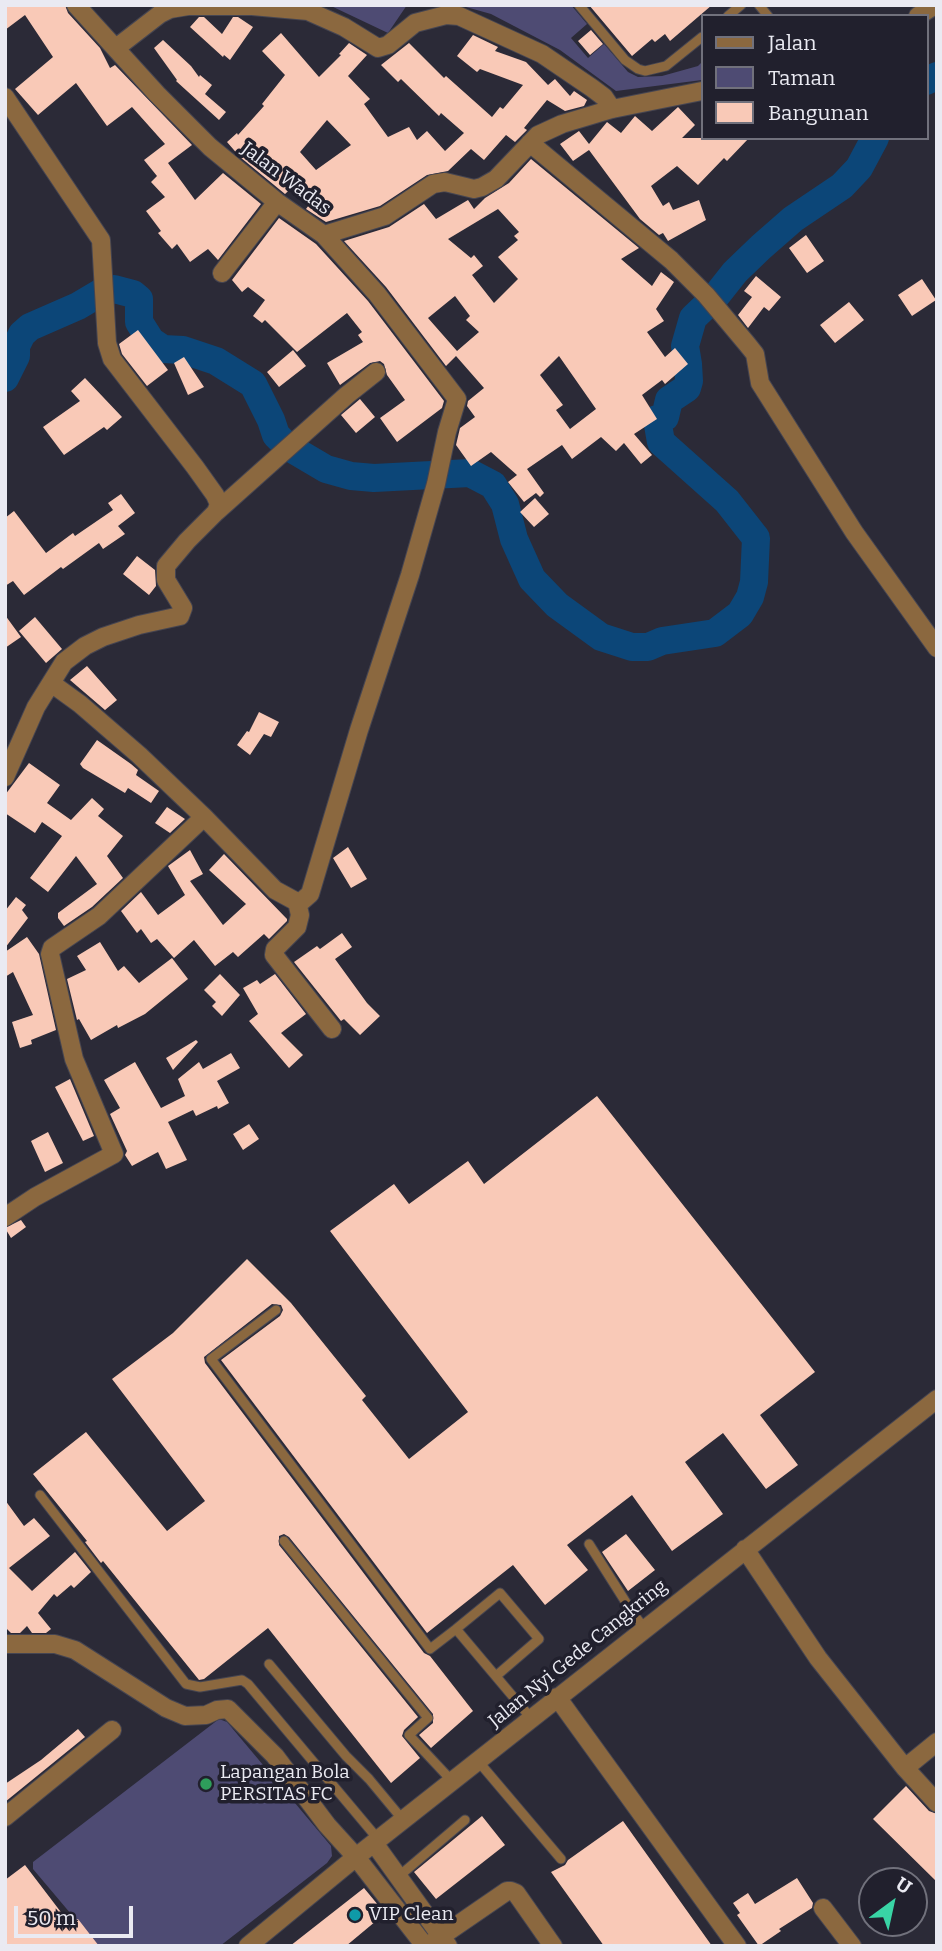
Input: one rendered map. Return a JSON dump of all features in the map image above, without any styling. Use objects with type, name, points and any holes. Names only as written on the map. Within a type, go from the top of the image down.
[{"type":"street","name":"Jalan Wadas","points":[[76,5],[157,94],[211,147],[277,202],[324,235],[385,216],[433,184],[453,184],[474,189],[482,187],[495,179],[538,135],[562,124],[612,109],[701,91]]},
{"type":"street","points":[[116,48],[170,9],[188,6],[251,6],[309,11],[344,27],[378,48],[388,45],[415,23],[446,15],[460,16],[542,54],[604,97],[612,109]]},
{"type":"street","points":[[5,97],[11,117],[98,233],[103,250],[107,343],[112,359],[215,495],[219,504],[216,512]]},
{"type":"street","points":[[530,143],[644,237],[706,295],[755,354],[760,383],[854,532],[937,648]]},
{"type":"street","points":[[222,273],[277,202]]},
{"type":"street","points":[[51,683],[80,704],[139,755],[275,890],[297,902],[310,894],[359,730],[410,575],[457,396],[377,294],[324,235]]},
{"type":"street","points":[[5,778],[36,707],[64,662],[85,646],[139,625],[177,619],[183,608],[166,580],[166,566],[181,547],[302,434],[376,372]]},
{"type":"street","points":[[5,1217],[35,1197],[114,1154],[74,1059],[50,954],[52,948],[99,916],[204,817]]},
{"type":"street","points":[[297,902],[300,915],[297,927],[275,949],[274,955],[332,1029]]},
{"type":"street","name":"Jalan Nyi Gede Cangkring","points":[[248,1946],[557,1697],[937,1399]]},
{"type":"street","points":[[745,1549],[818,1658],[905,1768],[937,1803]]},
{"type":"street","points":[[5,1644],[55,1644],[75,1650],[166,1708],[185,1716],[206,1716],[217,1710],[228,1709],[275,1756],[327,1825],[393,1904],[435,1943]]},
{"type":"street","points":[[557,1697],[737,1946]]},
{"type":"street","points":[[5,1817],[112,1731]]},
{"type":"street","points":[[905,1768],[937,1742]]},
{"type":"street","points":[[376,1841],[410,1893],[435,1943]]},
{"type":"street","points":[[435,1943],[507,1891],[511,1891],[516,1893],[553,1946]]},
{"type":"street","points":[[393,1904],[410,1893]]},
{"type":"street","points":[[823,1908],[852,1946]]},
{"type":"lane","points":[[579,5],[625,60],[645,71],[666,66],[701,38]]},
{"type":"lane","points":[[276,1310],[211,1359],[429,1649],[500,1593],[539,1639],[495,1676]]},
{"type":"lane","points":[[40,1495],[186,1684],[200,1687],[242,1680],[248,1684],[376,1841]]},
{"type":"lane","points":[[284,1541],[428,1718],[409,1735],[452,1781]]},
{"type":"lane","points":[[589,1545],[644,1628]]},
{"type":"lane","points":[[456,1629],[531,1718]]},
{"type":"lane","points":[[269,1664],[403,1820]]},
{"type":"lane","points":[[478,1761],[561,1859]]},
{"type":"lane","points":[[398,1877],[465,1820]]},
{"type":"green space","points":[[329,5],[407,5],[388,33]]},
{"type":"green space","points":[[448,5],[571,5],[587,24],[571,38],[588,58],[604,44],[628,72],[638,77],[662,76],[701,63],[701,80],[616,91],[560,50],[491,14]]},
{"type":"green space","name":"Lapangan Bola PERSITAS FC","points":[[219,1719],[227,1722],[331,1846],[332,1856],[327,1863],[220,1946],[98,1946],[33,1869],[33,1862]]},
{"type":"building","points":[[5,5],[65,5],[68,13],[100,48],[110,68],[115,65],[192,145],[168,163],[195,200],[223,173],[261,204],[218,260],[208,249],[190,262],[177,244],[172,249],[158,233],[161,231],[146,211],[165,197],[151,182],[157,176],[144,160],[165,144],[132,107],[107,126],[76,83],[38,115],[15,89],[53,57],[25,15],[5,30]]},
{"type":"building","points":[[589,5],[712,5],[670,41],[665,34],[655,42],[652,39],[632,56]]},
{"type":"building","points":[[199,17],[204,17],[222,34],[233,17],[238,17],[253,27],[230,60],[224,55],[223,57],[190,27]]},
{"type":"building","points":[[591,30],[603,44],[590,55],[578,41]]},
{"type":"building","points":[[281,33],[319,77],[349,43],[367,55],[348,76],[370,99],[364,104],[388,137],[409,127],[417,140],[427,131],[445,151],[464,133],[441,113],[439,116],[401,79],[398,82],[381,65],[409,43],[444,78],[446,76],[492,117],[500,107],[503,109],[523,85],[480,69],[477,72],[457,56],[473,35],[498,47],[495,51],[526,62],[548,85],[555,79],[570,96],[574,91],[587,100],[584,106],[565,111],[547,100],[524,128],[527,130],[515,142],[506,135],[484,160],[471,149],[448,171],[427,175],[380,206],[326,222],[306,209],[314,198],[299,181],[285,194],[240,157],[227,142],[237,133],[238,135],[264,106],[262,104],[285,75],[262,51]],"holes":[[[327,120],[351,145],[316,170],[300,152]]]},
{"type":"building","points":[[163,40],[199,77],[200,75],[212,85],[205,94],[226,112],[219,120],[176,81],[154,48]]},
{"type":"building","points":[[678,107],[695,125],[682,138],[747,140],[727,161],[724,158],[698,185],[677,166],[651,186],[663,206],[669,202],[673,210],[699,200],[706,220],[668,241],[663,233],[659,235],[640,219],[589,150],[573,161],[560,144],[579,131],[589,144],[607,122],[621,133],[635,116],[652,131]]},
{"type":"building","points":[[531,159],[639,248],[621,259],[652,286],[661,272],[674,282],[656,309],[664,321],[647,332],[665,357],[675,348],[688,364],[665,384],[662,380],[642,395],[657,419],[634,434],[652,455],[641,464],[624,443],[616,451],[601,437],[572,459],[562,445],[527,469],[544,493],[540,497],[536,493],[524,502],[508,482],[517,475],[491,452],[471,466],[456,445],[460,428],[475,417],[467,406],[468,401],[484,388],[456,356],[446,366],[386,287],[344,241],[389,227],[424,204],[436,219],[468,200],[474,209],[485,198],[509,183]],"holes":[[[498,209],[519,232],[514,236],[518,240],[498,257],[518,279],[494,303],[472,275],[483,266],[474,255],[471,258],[448,239]],[[455,296],[470,316],[466,320],[479,332],[457,351],[428,318]],[[559,356],[596,409],[570,429],[556,410],[563,405],[540,375]]]},
{"type":"building","points":[[279,218],[316,244],[368,301],[444,401],[442,408],[397,442],[380,418],[405,400],[387,375],[384,364],[380,361],[370,363],[340,385],[327,363],[363,342],[358,335],[362,332],[347,313],[297,352],[265,320],[262,323],[253,316],[265,300],[248,287],[242,292],[232,280]]},
{"type":"building","points":[[806,235],[824,261],[807,273],[789,248]]},
{"type":"building","points":[[756,276],[781,297],[769,311],[764,307],[748,328],[738,315],[752,297],[744,291]]},
{"type":"building","points":[[922,279],[936,300],[912,316],[898,295]]},
{"type":"building","points":[[849,302],[864,320],[835,343],[820,325]]},
{"type":"building","points":[[138,330],[168,370],[147,386],[122,354],[119,344]]},
{"type":"building","points":[[293,350],[306,366],[279,387],[267,372]]},
{"type":"building","points":[[184,357],[204,387],[188,395],[174,363]]},
{"type":"building","points":[[85,378],[122,417],[107,430],[104,427],[64,455],[43,427],[80,401],[71,391]]},
{"type":"building","points":[[360,399],[375,417],[356,433],[341,415]]},
{"type":"building","points":[[121,494],[135,513],[118,526],[125,534],[103,549],[99,543],[24,595],[13,581],[5,586],[5,518],[14,511],[46,553],[73,533],[75,536],[113,510],[108,503]]},
{"type":"building","points":[[535,498],[549,514],[534,527],[520,512]]},
{"type":"building","points":[[137,556],[155,570],[156,586],[149,595],[123,574]]},
{"type":"building","points":[[5,615],[21,637],[5,648]]},
{"type":"building","points":[[35,617],[62,649],[46,663],[19,631]]},
{"type":"building","points":[[87,666],[117,700],[105,710],[70,680]]},
{"type":"building","points":[[259,712],[279,722],[271,737],[264,734],[250,755],[237,745],[247,731],[249,732]]},
{"type":"building","points":[[97,740],[131,764],[138,770],[136,775],[159,791],[151,803],[128,788],[125,793],[83,768],[80,764]]},
{"type":"building","points":[[29,763],[60,785],[47,803],[71,820],[92,798],[104,809],[98,816],[123,836],[107,856],[123,878],[92,907],[64,926],[58,913],[97,884],[76,856],[48,892],[30,878],[62,836],[42,822],[35,833],[5,813],[5,795]]},
{"type":"building","points":[[167,807],[185,819],[170,833],[155,823]]},
{"type":"building","points":[[348,847],[367,879],[351,888],[333,858]]},
{"type":"building","points":[[190,850],[203,874],[190,881],[223,925],[246,904],[209,870],[224,854],[287,921],[269,939],[264,934],[238,957],[233,952],[215,966],[194,940],[174,958],[157,939],[151,943],[141,929],[137,933],[121,911],[141,892],[158,915],[185,895],[168,866]]},
{"type":"building","points":[[16,897],[26,905],[22,910],[28,918],[5,948],[5,911]]},
{"type":"building","points":[[342,933],[352,947],[335,959],[367,1003],[380,1016],[360,1035],[344,1019],[341,1021],[294,962],[317,946],[320,949]]},
{"type":"building","points":[[27,937],[39,954],[56,1030],[31,1040],[32,1044],[20,1048],[12,1022],[33,1015],[13,972],[5,977],[5,952]]},
{"type":"building","points":[[100,942],[118,971],[124,966],[139,983],[172,958],[188,979],[145,1014],[118,1028],[117,1025],[91,1040],[79,1019],[77,1020],[67,979],[86,970],[77,956]]},
{"type":"building","points":[[220,974],[240,995],[222,1016],[212,1006],[216,1002],[204,990]]},
{"type":"building","points":[[275,974],[306,1014],[281,1033],[303,1055],[289,1068],[249,1021],[258,1014],[243,988],[257,980],[260,984]]},
{"type":"building","points":[[196,1040],[198,1042],[173,1070],[166,1058]]},
{"type":"building","points":[[231,1053],[240,1068],[217,1081],[229,1103],[196,1116],[193,1110],[168,1122],[187,1160],[166,1169],[158,1152],[132,1166],[125,1155],[127,1151],[110,1114],[120,1108],[104,1080],[135,1062],[161,1108],[185,1096],[178,1079],[199,1062],[203,1069]]},
{"type":"building","points":[[70,1079],[94,1136],[83,1141],[55,1087]]},
{"type":"building","points":[[597,1096],[815,1372],[760,1415],[798,1465],[766,1489],[723,1433],[685,1462],[723,1514],[672,1551],[632,1495],[567,1545],[588,1570],[545,1605],[513,1565],[427,1633],[221,1360],[280,1316],[283,1310],[281,1305],[272,1304],[204,1357],[205,1363],[424,1653],[430,1656],[473,1711],[431,1748],[419,1735],[433,1723],[433,1714],[289,1537],[284,1534],[279,1536],[279,1545],[418,1717],[404,1730],[402,1736],[420,1758],[391,1783],[268,1628],[204,1679],[199,1680],[103,1561],[101,1563],[85,1542],[87,1541],[33,1474],[86,1432],[167,1531],[205,1501],[112,1379],[173,1333],[247,1259],[291,1303],[366,1396],[362,1400],[409,1459],[468,1412],[330,1231],[394,1184],[409,1204],[468,1161],[484,1184]]},
{"type":"building","points":[[249,1124],[259,1139],[243,1150],[233,1134]]},
{"type":"building","points":[[48,1132],[63,1163],[45,1172],[31,1141]]},
{"type":"building","points":[[21,1220],[26,1227],[11,1238],[5,1228]]},
{"type":"building","points":[[5,1500],[24,1526],[34,1518],[50,1536],[9,1568],[32,1591],[75,1552],[91,1572],[74,1588],[71,1585],[57,1597],[54,1594],[38,1613],[51,1629],[46,1633],[32,1633],[27,1626],[20,1633],[11,1633],[5,1627]]},
{"type":"building","points":[[626,1534],[655,1570],[628,1591],[602,1552]]},
{"type":"building","points":[[78,1729],[85,1737],[5,1802],[5,1784],[41,1760]]},
{"type":"building","points":[[906,1786],[929,1811],[937,1814],[937,1882],[928,1873],[928,1867],[922,1867],[873,1819]]},
{"type":"building","points":[[482,1816],[505,1845],[436,1899],[414,1872]]},
{"type":"building","points":[[623,1821],[712,1946],[604,1946],[551,1872],[565,1865],[568,1860]]},
{"type":"building","points":[[25,1865],[70,1924],[78,1919],[99,1946],[5,1946],[5,1880]]},
{"type":"building","points":[[797,1878],[813,1903],[812,1908],[779,1929],[781,1931],[759,1946],[737,1915],[740,1913],[733,1903],[748,1893],[755,1904]]},
{"type":"building","name":"VIP Clean","points":[[364,1888],[383,1911],[376,1921],[346,1946],[290,1946]]},
{"type":"waterway","points":[[928,80],[937,76]]},
{"type":"waterway","points":[[5,378],[16,356],[16,346],[22,334],[30,327],[100,293],[114,289],[133,294],[139,299],[139,322],[151,341],[163,349],[183,350],[216,361],[253,384],[276,435],[287,446],[326,469],[351,476],[374,478],[470,473],[493,485],[505,504],[514,539],[532,579],[557,605],[601,637],[632,647],[648,647],[662,641],[715,633],[740,614],[750,597],[754,582],[756,538],[727,501],[661,442],[657,419],[665,417],[669,400],[687,388],[689,381],[685,346],[693,318],[761,247],[793,219],[842,186],[859,168],[874,140]]},
{"type":"place","name":"Lapangan Bola PERSITAS FC","points":[[206,1784]]},
{"type":"place","name":"VIP Clean","points":[[355,1915]]}]
